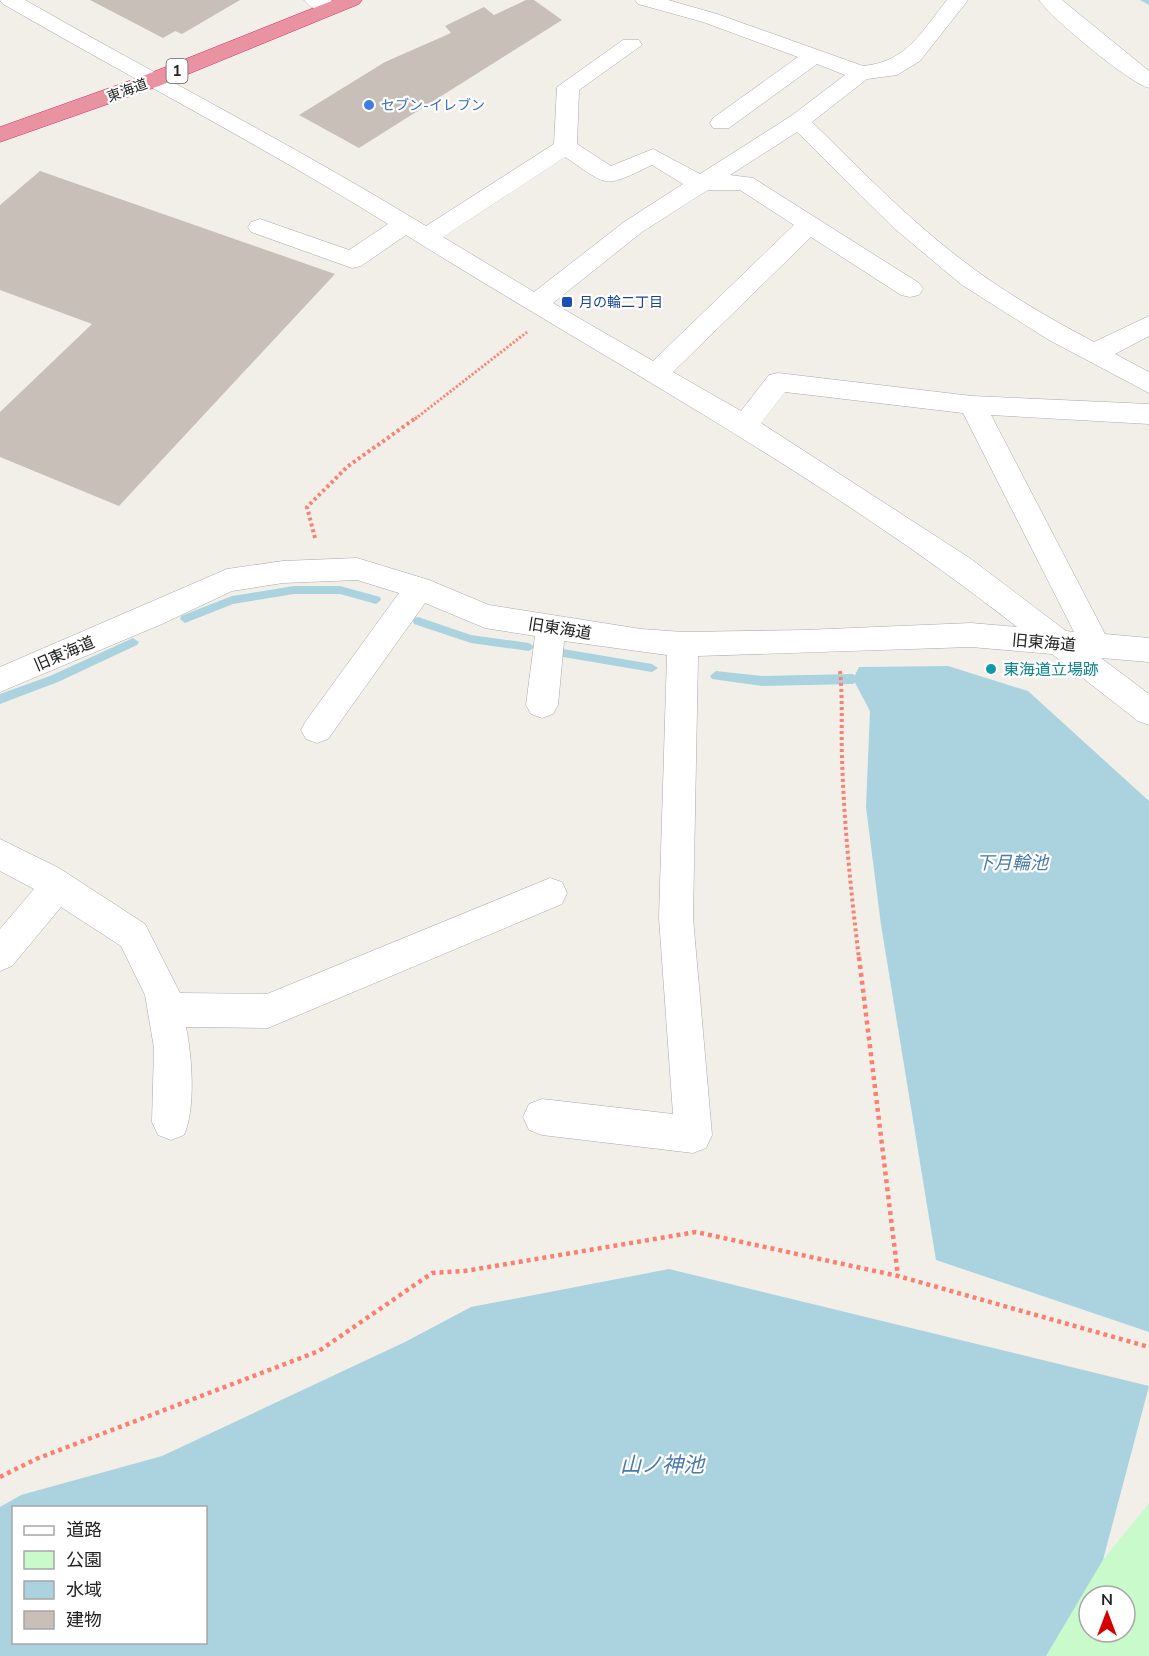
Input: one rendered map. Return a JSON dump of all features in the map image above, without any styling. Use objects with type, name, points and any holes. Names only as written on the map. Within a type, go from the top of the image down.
[{"type":"highway","name":"東海道","points":[[0,135],[151,81],[323,4],[352,0]]},
{"type":"street","points":[[10,0],[151,81],[326,176],[543,308],[744,426],[961,567],[1064,644],[1149,712]]},
{"type":"street","points":[[645,0],[681,4],[710,18],[861,73],[889,70],[912,56],[958,0]]},
{"type":"street","points":[[1049,0],[1116,57],[1149,81]]},
{"type":"street","points":[[565,147],[568,87],[631,45]]},
{"type":"street","points":[[721,123],[814,56]]},
{"type":"street","points":[[543,308],[633,227],[799,121],[861,73]]},
{"type":"street","points":[[799,121],[891,212],[969,277],[999,299],[1149,384]]},
{"type":"street","points":[[565,147],[610,176],[653,156],[696,182],[745,183],[811,223],[910,289]]},
{"type":"street","points":[[260,227],[352,260],[416,231],[565,147]]},
{"type":"street","points":[[656,374],[811,223]]},
{"type":"street","points":[[1095,353],[1149,325]]},
{"type":"street","points":[[744,426],[778,382],[972,405],[1149,414]]},
{"type":"street","points":[[972,405],[1096,646]]},
{"type":"street","name":"旧東海道","points":[[0,680],[152,616],[227,580],[283,572],[357,569],[419,588],[484,616],[641,641],[683,644],[971,635],[1149,650]]},
{"type":"street","points":[[317,730],[419,588]]},
{"type":"street","points":[[542,705],[551,626]]},
{"type":"street","points":[[542,1117],[693,1135],[676,918],[683,644]]},
{"type":"street","points":[[0,854],[58,886],[133,934],[162,993],[172,1048],[171,1122]]},
{"type":"street","points":[[0,955],[58,886]]},
{"type":"street","points":[[165,1010],[268,1011],[550,893]]},
{"type":"path","points":[[324,570],[307,507],[347,467],[449,393],[543,308]]},
{"type":"path","points":[[840,669],[843,700],[842,757],[851,893],[898,1276]]},
{"type":"path","points":[[0,1477],[36,1459],[319,1351],[432,1273],[465,1271],[696,1232],[898,1276],[1149,1347]]},
{"type":"green space","points":[[1149,1503],[1149,1656],[1046,1656],[1077,1604],[1077,1644],[1137,1644],[1137,1584],[1089,1584],[1103,1560]]},
{"type":"water","name":"下月輪池","points":[[948,666],[1028,691],[1149,801],[1149,1332],[936,1260],[881,925],[866,807],[870,711],[853,679],[859,667]]},
{"type":"water","name":"山ノ神池","points":[[669,1269],[1149,1386],[1103,1560],[1089,1584],[1077,1584],[1077,1604],[1046,1656],[0,1656],[0,1507],[21,1495],[162,1456],[405,1342],[471,1307]]},
{"type":"building","points":[[90,0],[240,0],[182,34],[175,31],[163,38]]},
{"type":"building","points":[[526,0],[534,0],[562,20],[359,148],[299,115],[385,62],[451,33],[445,26],[484,7],[494,15]]},
{"type":"building","points":[[40,171],[335,274],[119,506],[0,457],[0,412],[92,324],[0,290],[0,205]]},
{"type":"waterway","points":[[1144,0],[1149,3]]},
{"type":"waterway","points":[[185,619],[232,600],[294,590],[340,590],[376,600]]},
{"type":"waterway","points":[[418,621],[471,639],[529,647]]},
{"type":"waterway","points":[[0,699],[54,679],[133,642]]},
{"type":"waterway","points":[[563,653],[652,668]]},
{"type":"waterway","points":[[716,676],[762,681],[853,679]]},
{"type":"place","name":"セブン-イレブン","points":[[369,105]]},
{"type":"place","name":"月の輪二丁目","points":[[567,302]]},
{"type":"place","name":"東海道立場跡","points":[[991,669]]}]
